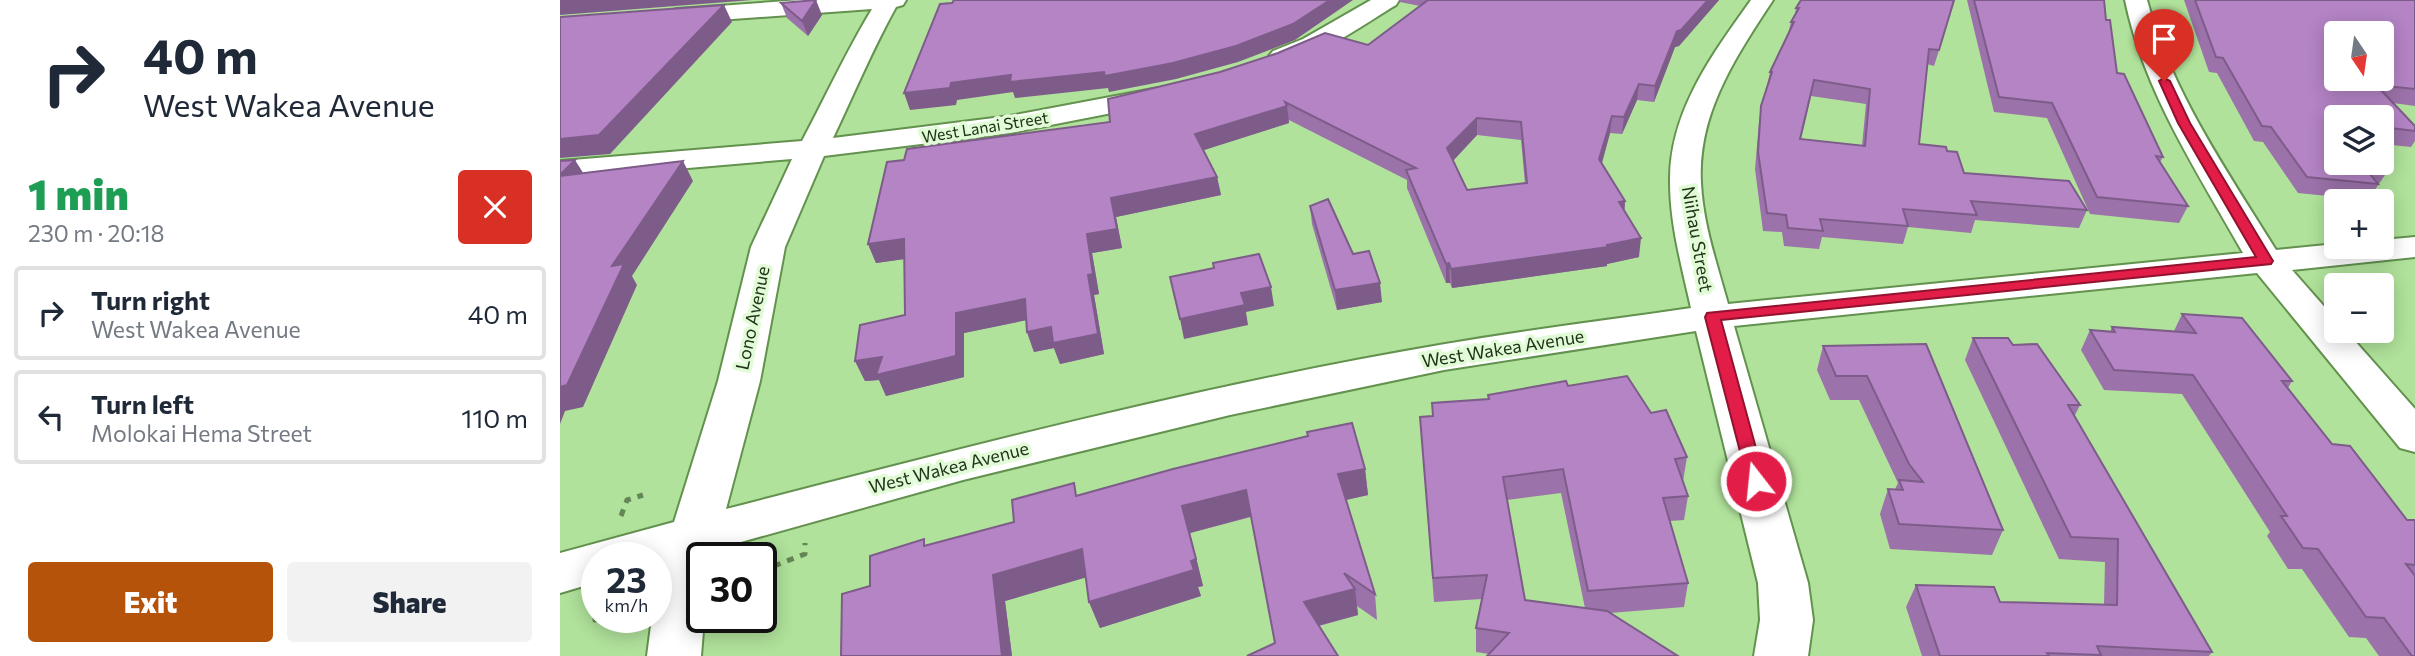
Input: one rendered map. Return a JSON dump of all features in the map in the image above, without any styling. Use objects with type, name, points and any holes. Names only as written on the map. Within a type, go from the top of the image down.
[{"type":"street","name":"Lono Avenue","points":[[674,656],[681,593],[694,537],[739,381],[768,247],[845,85],[854,60],[887,0]]},
{"type":"street","points":[[651,18],[895,0]]},
{"type":"street","points":[[1257,66],[1312,44],[1388,0]]},
{"type":"street","name":"Niihau Street","points":[[1762,0],[1715,68],[1698,108],[1688,142],[1685,191],[1727,381],[1784,581],[1785,643],[1780,656]]},
{"type":"street","points":[[2137,0],[2145,39],[2184,123],[2265,261],[2415,437]]},
{"type":"street","name":"West Lanai Street","points":[[560,170],[980,130],[1138,101],[1187,89]]},
{"type":"street","name":"West Wakea Avenue","points":[[652,542],[694,537],[963,464],[1230,401],[1444,357],[1712,317],[2415,247]]},
{"type":"street","name":"West Wakea Avenue","points":[[560,573],[581,562]]},
{"type":"path","points":[[611,542],[627,500],[643,495]]},
{"type":"path","points":[[777,565],[805,554],[806,531]]},
{"type":"building","points":[[816,0],[802,21],[781,3]]},
{"type":"building","points":[[954,0],[1330,0],[1293,24],[1236,46],[1173,63],[1105,76],[1104,72],[1010,82],[1011,75],[951,83],[950,88],[904,93],[940,4],[952,3]]},
{"type":"building","points":[[1428,0],[1708,0],[1681,30],[1677,31],[1655,86],[1639,84],[1624,117],[1612,116],[1599,159],[1625,201],[1619,202],[1641,238],[1607,245],[1608,247],[1451,269],[1449,263],[1446,264],[1406,170],[1416,168],[1285,102],[1287,106],[1195,134],[1217,177],[1111,198],[1117,229],[1087,234],[1093,274],[1088,275],[1098,334],[1053,343],[1051,327],[1027,332],[1025,299],[956,313],[956,356],[876,375],[882,357],[855,361],[860,325],[905,315],[904,239],[868,244],[887,162],[904,160],[907,149],[1110,122],[1108,99],[1220,72],[1278,53],[1325,33],[1368,45]],"holes":[[[1477,118],[1521,122],[1527,183],[1467,190],[1447,148]]]},
{"type":"building","points":[[1801,0],[1954,0],[1939,50],[1929,49],[1919,144],[1946,147],[1947,151],[1957,152],[1964,173],[2069,181],[2087,210],[1971,201],[1977,215],[1903,209],[1908,226],[1820,219],[1823,231],[1788,228],[1786,215],[1767,213],[1758,152],[1761,106],[1770,72],[1799,8],[1796,8]],"holes":[[[1814,80],[1870,89],[1865,146],[1800,139]]]},
{"type":"building","points":[[1974,0],[2104,0],[2106,20],[2110,20],[2117,73],[2124,74],[2163,157],[2156,156],[2188,206],[2097,197],[2052,103],[1999,97]]},
{"type":"building","points":[[2195,0],[2415,0],[2415,89],[2394,87],[2394,21],[2324,21],[2324,91],[2382,91],[2415,126],[2415,131],[2394,128],[2394,105],[2324,105],[2324,175],[2371,175],[2378,184],[2307,177],[2271,127],[2262,126],[2223,58],[2216,57]]},
{"type":"building","points":[[724,5],[599,135],[560,139],[560,17]]},
{"type":"building","points":[[575,160],[560,175],[560,161]]},
{"type":"building","points":[[683,161],[612,266],[624,264],[567,385],[560,387],[560,176]]},
{"type":"building","points":[[1328,199],[1353,254],[1369,251],[1380,283],[1335,290],[1310,206]]},
{"type":"building","points":[[1259,254],[1271,287],[1241,293],[1245,305],[1180,319],[1170,277],[1214,268],[1213,263]]},
{"type":"building","points":[[2182,314],[2242,318],[2292,381],[2282,381],[2332,444],[2350,446],[2407,520],[2415,520],[2415,565],[2406,564],[2415,576],[2415,656],[2412,656],[2384,618],[2366,617],[2318,549],[2303,548],[2281,516],[2287,516],[2193,375],[2114,370],[2090,330],[2115,332],[2112,327],[2196,333]]},
{"type":"building","points":[[1973,338],[2008,338],[2013,345],[2037,344],[2080,405],[2068,405],[2212,652],[2097,646],[2101,655],[2047,653],[2049,656],[1940,656],[1916,585],[1994,587],[2000,602],[2117,605],[2118,539],[2071,537]]},
{"type":"building","points":[[1926,344],[2003,530],[1899,524],[1888,489],[1903,490],[1899,480],[1923,482],[1909,464],[1867,376],[1836,376],[1823,346]]},
{"type":"building","points":[[1627,376],[1651,413],[1666,410],[1687,457],[1675,459],[1688,496],[1663,498],[1688,583],[1588,591],[1563,469],[1503,477],[1525,600],[1607,611],[1678,656],[1487,656],[1509,633],[1476,628],[1487,575],[1433,578],[1420,417],[1433,416],[1432,403],[1489,399],[1488,395],[1566,381],[1568,386]]},
{"type":"building","points":[[1352,423],[1365,469],[1338,474],[1375,594],[1344,573],[1355,589],[1304,602],[1338,656],[1247,656],[1275,643],[1246,490],[1182,506],[1196,559],[1191,561],[1194,570],[1089,602],[1082,549],[993,575],[1002,656],[841,656],[842,594],[870,586],[870,556],[924,539],[924,546],[1014,522],[1012,500],[1074,483],[1076,496],[1308,436],[1307,432]]},
{"type":"route","points":[[1756,481],[1712,317],[2265,261],[2184,123],[2164,81]]}]
